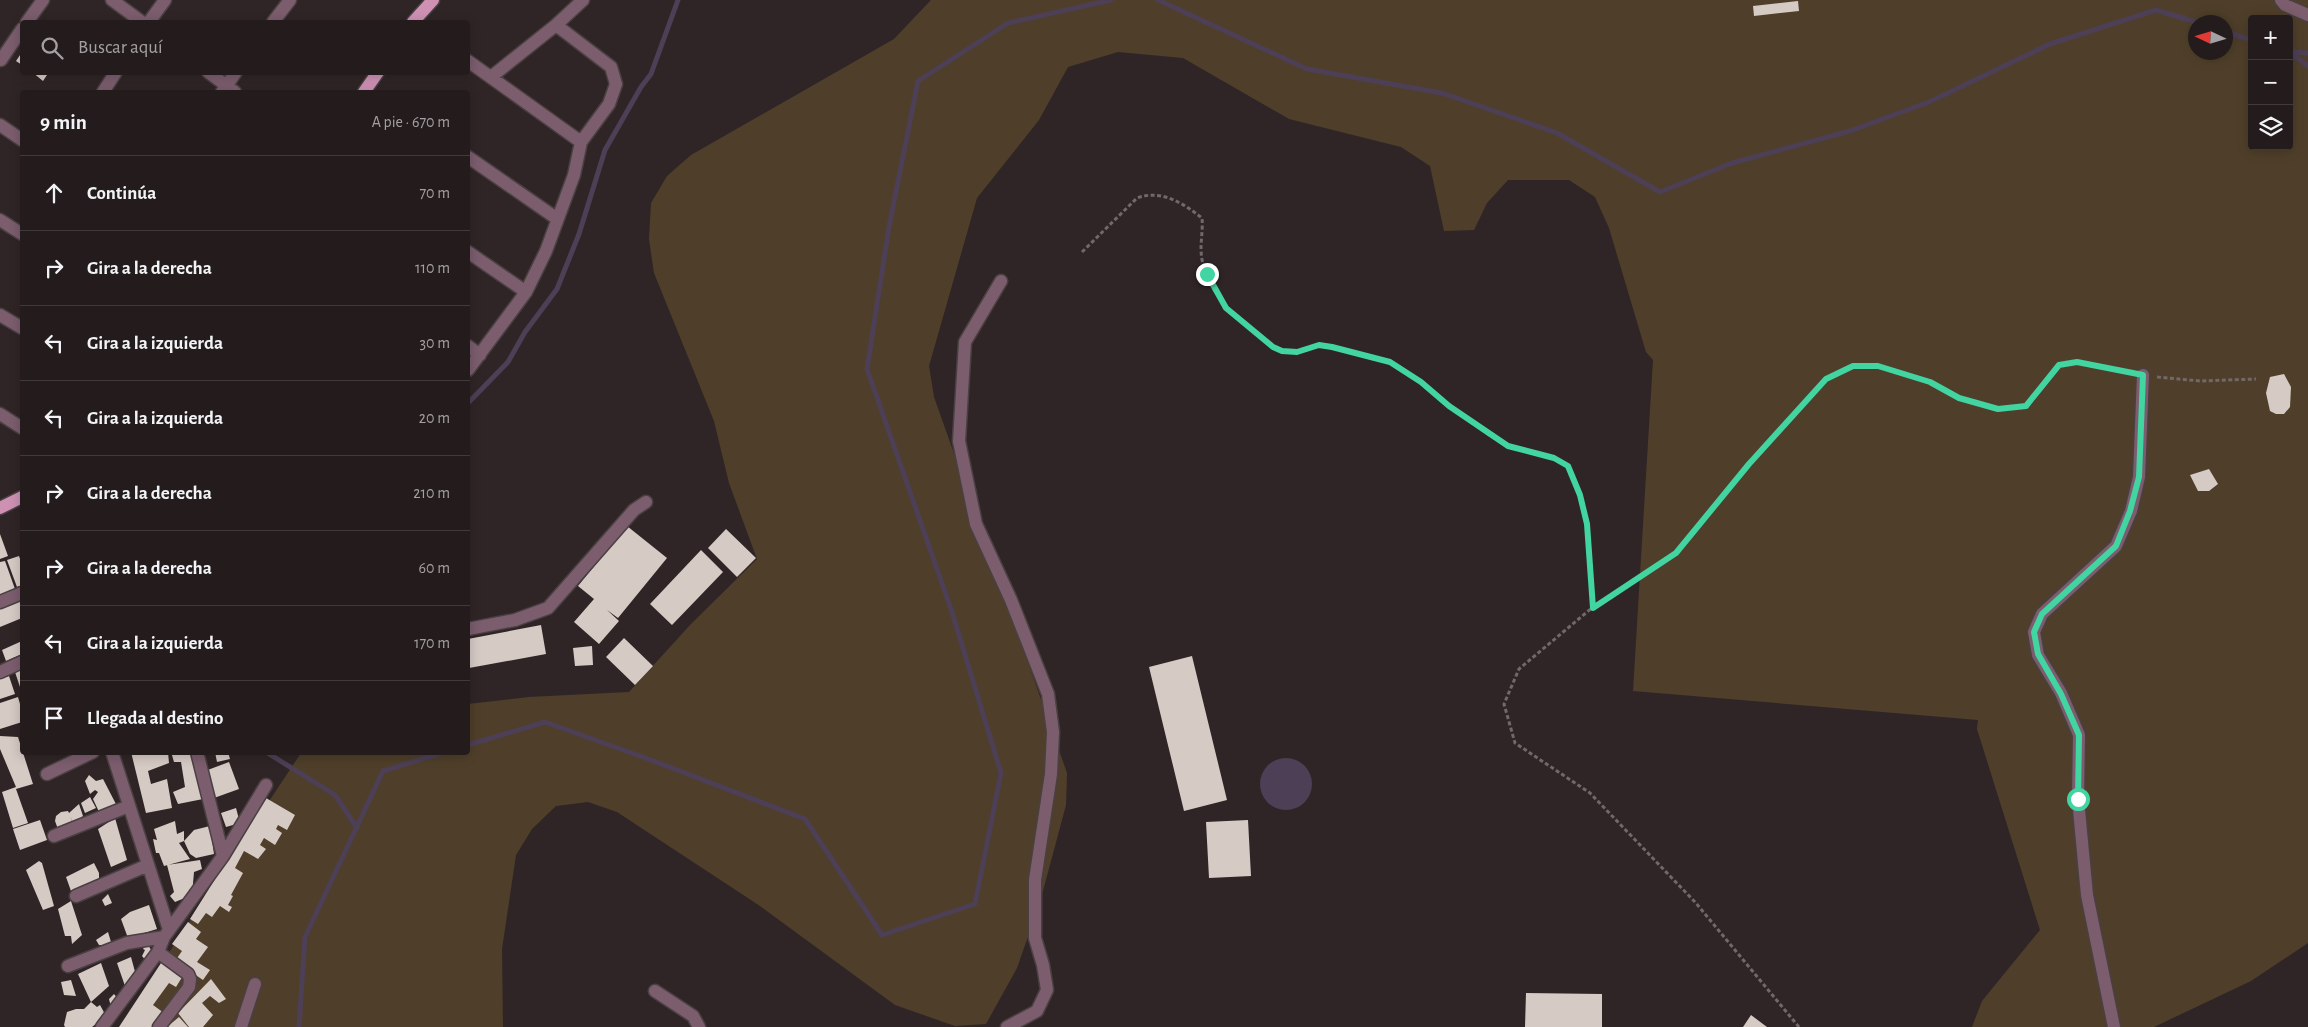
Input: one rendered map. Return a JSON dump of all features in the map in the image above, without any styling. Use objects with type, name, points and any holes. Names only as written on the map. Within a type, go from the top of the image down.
[{"type":"main road","points":[[416,20],[433,0]]},
{"type":"main road","points":[[369,90],[377,75]]},
{"type":"main road","points":[[0,508],[20,499]]},
{"type":"street","points":[[28,20],[43,0]]},
{"type":"street","points":[[112,0],[139,20]]},
{"type":"street","points":[[150,20],[165,0]]},
{"type":"street","points":[[275,20],[290,0]]},
{"type":"street","points":[[490,77],[556,25],[583,0]]},
{"type":"street","points":[[2281,0],[2285,5],[2308,15]]},
{"type":"street","points":[[470,368],[526,292],[546,251],[556,218],[574,175],[581,142],[609,104],[616,84],[611,67],[556,25]]},
{"type":"street","points":[[1,60],[20,32]]},
{"type":"street","points":[[470,62],[581,142]]},
{"type":"street","points":[[104,90],[114,75]]},
{"type":"street","points":[[211,75],[228,90],[235,75]]},
{"type":"street","points":[[0,125],[20,139]]},
{"type":"street","points":[[470,158],[556,218]]},
{"type":"street","points":[[0,220],[20,233]]},
{"type":"street","points":[[470,253],[526,292]]},
{"type":"street","points":[[1001,280],[965,342],[959,440],[976,524],[1011,600],[1048,694],[1053,732],[1051,774],[1035,880],[1035,938],[1044,964],[1047,990],[1037,1011],[1006,1027]]},
{"type":"street","points":[[0,315],[20,327]]},
{"type":"street","points":[[470,348],[480,355]]},
{"type":"street","points":[[2114,1027],[2086,895],[2078,799],[2079,735],[2061,694],[2038,654],[2034,632],[2042,614],[2116,546],[2130,511],[2139,477],[2143,375]]},
{"type":"street","points":[[0,414],[20,427]]},
{"type":"street","points":[[470,629],[515,620],[548,608],[634,510],[646,502]]},
{"type":"street","points":[[0,602],[20,594]]},
{"type":"street","points":[[0,672],[20,663]]},
{"type":"street","points":[[47,774],[88,755]]},
{"type":"street","points":[[113,755],[148,865],[166,934]]},
{"type":"street","points":[[198,755],[223,856]]},
{"type":"street","points":[[102,1027],[158,952],[166,934],[223,856],[266,785]]},
{"type":"street","points":[[54,836],[129,806]]},
{"type":"street","points":[[76,896],[148,865]]},
{"type":"street","points":[[68,966],[127,943],[166,934]]},
{"type":"street","points":[[158,952],[188,974],[190,979],[189,987],[159,1027]]},
{"type":"street","points":[[241,1027],[254,984]]},
{"type":"street","points":[[655,991],[693,1016],[699,1027]]},
{"type":"path","points":[[1082,252],[1136,198],[1147,194],[1170,198],[1202,218],[1201,250],[1207,274],[1226,308],[1273,347],[1282,351],[1297,352],[1319,345],[1390,362],[1421,382],[1449,406],[1508,446],[1554,458],[1568,466],[1580,495],[1587,524],[1593,608]]},
{"type":"path","points":[[1799,1027],[1695,902],[1590,793],[1515,743],[1504,704],[1518,669],[1593,608],[1676,553],[1749,464],[1826,379],[1853,366],[1878,366],[1930,382],[1959,398],[1998,409],[2026,406],[2059,365],[2077,362],[2143,375],[2200,381],[2256,379]]},
{"type":"shaded area","points":[[931,0],[2308,0],[2308,943],[2251,981],[2154,1027],[1972,1027],[1982,1001],[2040,930],[1977,729],[1978,720],[1633,691],[1653,360],[1646,352],[1609,228],[1595,197],[1569,180],[1508,180],[1487,203],[1474,230],[1444,231],[1430,166],[1401,147],[1289,119],[1183,58],[1118,52],[1068,67],[1039,120],[977,198],[929,366],[934,397],[1067,773],[1066,805],[1040,902],[1017,968],[986,1024],[955,1026],[895,1005],[760,906],[617,812],[588,802],[556,806],[532,829],[516,855],[502,949],[503,1027],[131,1027],[139,998],[300,755],[470,755],[470,704],[529,697],[629,692],[691,624],[757,559],[729,483],[714,421],[654,273],[649,239],[651,203],[667,176],[691,155],[894,39]]},
{"type":"shaded area","points":[[1286,758],[1296,760],[1304,766],[1310,774],[1312,784],[1310,794],[1304,802],[1296,808],[1286,810],[1276,808],[1268,802],[1262,794],[1260,784],[1262,774],[1268,766],[1276,760]]},
{"type":"building","points":[[1798,1],[1799,11],[1754,16],[1753,6]]},
{"type":"building","points":[[20,55],[20,64],[16,61]]},
{"type":"building","points":[[36,75],[47,75],[43,81]]},
{"type":"building","points":[[2284,374],[2291,387],[2290,407],[2284,414],[2276,414],[2270,411],[2266,393],[2270,377]]},
{"type":"building","points":[[2209,469],[2218,484],[2209,491],[2198,491],[2190,475]]},
{"type":"building","points":[[627,526],[667,558],[618,618],[607,610],[619,621],[599,644],[574,622],[594,599],[578,586]]},
{"type":"building","points":[[726,529],[756,558],[737,577],[708,548]]},
{"type":"building","points":[[0,534],[8,556],[0,559]]},
{"type":"building","points":[[701,550],[723,572],[672,625],[650,604]]},
{"type":"building","points":[[19,556],[20,586],[17,587],[7,560]]},
{"type":"building","points":[[5,561],[15,589],[0,595],[0,562]]},
{"type":"building","points":[[20,599],[20,619],[0,627],[0,606]]},
{"type":"building","points":[[541,625],[546,654],[470,668],[470,639]]},
{"type":"building","points":[[624,638],[653,666],[635,685],[606,657]]},
{"type":"building","points":[[20,642],[20,655],[6,661],[2,650]]},
{"type":"building","points":[[592,646],[593,665],[575,666],[573,648]]},
{"type":"building","points":[[1192,656],[1227,800],[1184,811],[1149,667]]},
{"type":"building","points":[[20,670],[20,687],[15,672]]},
{"type":"building","points":[[9,676],[15,694],[0,699],[0,679]]},
{"type":"building","points":[[18,697],[20,723],[0,729],[0,703]]},
{"type":"building","points":[[0,736],[18,737],[20,755],[24,755],[33,784],[16,789],[28,823],[13,828],[2,792],[16,787],[0,749]]},
{"type":"building","points":[[132,755],[168,755],[169,763],[148,771],[151,784],[167,779],[172,808],[146,813]]},
{"type":"building","points":[[172,755],[194,755],[203,799],[178,804],[173,792],[185,787],[181,762],[174,762]]},
{"type":"building","points":[[216,755],[229,755],[230,759],[217,762]]},
{"type":"building","points":[[229,762],[239,789],[214,798],[205,771]]},
{"type":"building","points":[[89,775],[96,781],[103,779],[118,808],[100,814],[93,799],[98,792],[95,790],[90,794],[85,781]]},
{"type":"building","points":[[90,797],[96,808],[85,813],[81,803]]},
{"type":"building","points":[[266,798],[295,815],[287,830],[278,825],[276,829],[282,833],[275,845],[264,838],[260,845],[266,849],[258,859],[244,851],[235,868],[243,873],[231,895],[233,896],[228,905],[232,907],[229,912],[220,906],[212,917],[206,913],[198,924],[190,919]]},
{"type":"building","points":[[79,804],[83,816],[74,825],[70,816],[74,826],[59,832],[55,821],[56,816],[61,812],[68,811],[69,813]]},
{"type":"building","points":[[236,808],[240,823],[226,827],[221,813]]},
{"type":"building","points":[[115,818],[127,860],[111,867],[98,829]]},
{"type":"building","points":[[40,820],[47,840],[20,850],[13,829]]},
{"type":"building","points":[[1248,820],[1251,876],[1209,878],[1206,822]]},
{"type":"building","points":[[175,821],[177,834],[184,831],[184,841],[179,843],[190,859],[164,866],[159,853],[156,853],[153,839],[157,840],[154,829]]},
{"type":"building","points":[[210,826],[214,854],[196,858],[190,854],[184,841],[194,830]]},
{"type":"building","points":[[200,860],[202,869],[194,872],[192,895],[175,902],[170,896],[174,892],[167,865]]},
{"type":"building","points":[[39,861],[42,863],[54,906],[43,910],[26,870]]},
{"type":"building","points":[[94,863],[99,873],[99,880],[71,891],[66,877]]},
{"type":"building","points":[[108,894],[112,903],[105,906],[102,900]]},
{"type":"building","points":[[71,901],[82,935],[72,944],[71,936],[65,936],[58,909]]},
{"type":"building","points":[[149,905],[157,929],[128,938],[121,919],[130,912]]},
{"type":"building","points":[[188,922],[201,932],[196,939],[208,947],[197,962],[210,970],[203,980],[175,961],[182,951],[172,944]]},
{"type":"building","points":[[108,932],[111,942],[99,945],[96,940]]},
{"type":"building","points":[[147,943],[154,955],[148,963],[142,956],[145,950],[143,949]]},
{"type":"building","points":[[131,957],[137,979],[125,986],[117,963]]},
{"type":"building","points":[[163,960],[184,974],[176,987],[169,983],[153,1005],[164,1013],[155,1027],[119,1027]]},
{"type":"building","points":[[101,963],[109,986],[91,1002],[78,974]]},
{"type":"building","points":[[211,979],[226,999],[219,1003],[210,996],[202,1003],[213,1015],[203,1027],[189,1027],[178,1013]]},
{"type":"building","points":[[71,980],[76,996],[64,995],[61,982]]},
{"type":"building","points":[[1526,993],[1602,994],[1602,1027],[1525,1027]]},
{"type":"building","points":[[114,994],[119,1000],[111,1007],[109,999]]},
{"type":"building","points":[[91,1002],[97,1007],[100,1005],[106,1016],[92,1027],[65,1027],[67,1012],[84,1009]]},
{"type":"building","points":[[1751,1015],[1767,1027],[1743,1027]]},
{"type":"building","points":[[179,1017],[188,1027],[167,1027]]},
{"type":"waterway","points":[[470,401],[508,362],[525,332],[557,289],[579,234],[605,150],[641,87],[651,74],[678,0]]},
{"type":"waterway","points":[[470,744],[545,722],[805,819],[882,935],[975,904],[1001,773],[952,612],[867,369],[889,227],[918,81],[1008,23],[1111,0]]},
{"type":"waterway","points":[[1158,0],[1307,69],[1442,93],[1557,133],[1660,192],[1732,163],[1850,131],[1929,102],[2050,44],[2156,10],[2188,20]]},
{"type":"waterway","points":[[2233,34],[2248,39]]},
{"type":"waterway","points":[[2293,52],[2308,53]]},
{"type":"waterway","points":[[2293,55],[2308,66]]},
{"type":"waterway","points":[[271,755],[335,795],[357,828]]},
{"type":"waterway","points":[[299,1027],[305,937],[383,771],[435,755]]},
{"type":"route","points":[[1207,274],[1226,308],[1273,347],[1282,351],[1297,352],[1319,345],[1390,362],[1421,382],[1449,406],[1462,413],[1490,435],[1508,446],[1554,458],[1568,466],[1580,495],[1587,524],[1593,608],[1676,553],[1749,464],[1826,379],[1853,366],[1878,366],[1930,382],[1959,398],[1998,409],[2026,406],[2059,365],[2077,362],[2143,375],[2140,404],[2142,436],[2139,477],[2130,511],[2116,546],[2042,614],[2034,632],[2038,654],[2061,694],[2079,735],[2078,799]]}]
